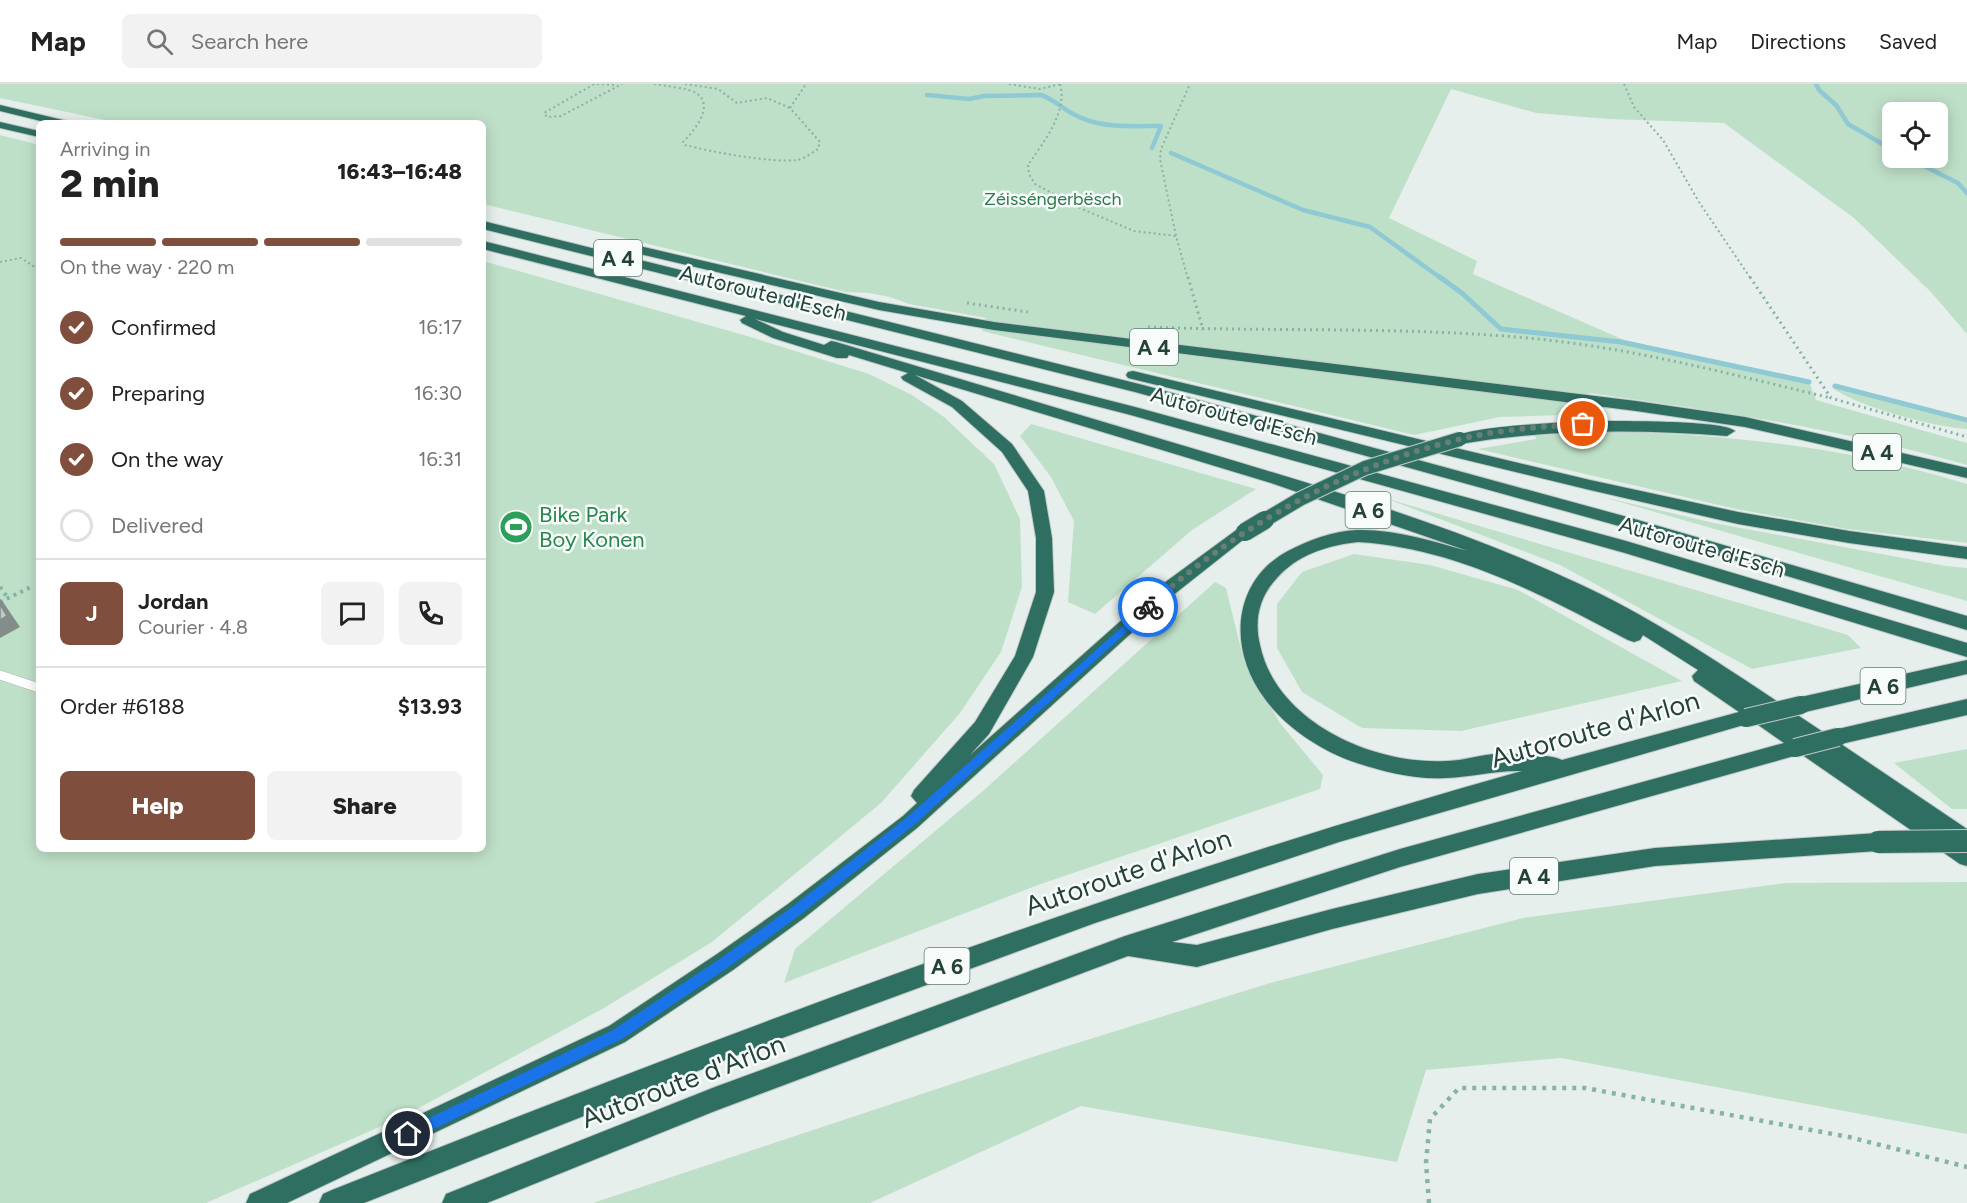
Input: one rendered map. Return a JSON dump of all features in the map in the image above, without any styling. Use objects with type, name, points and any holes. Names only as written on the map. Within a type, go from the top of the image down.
[{"type":"highway","points":[[0,108],[50,120]]},
{"type":"highway","points":[[0,125],[36,133]]},
{"type":"highway","name":"A 4","points":[[486,224],[542,228],[879,306],[994,326],[1636,406],[1745,422],[1923,462],[1967,475]]},
{"type":"highway","name":"Autoroute d'Esch","points":[[486,225],[1138,388],[1631,524],[1967,623]]},
{"type":"highway","name":"Autoroute d'Esch","points":[[486,246],[1188,426],[1626,548],[1966,662]]},
{"type":"highway","name":"A 4","points":[[752,291],[851,306],[1590,485],[1738,518],[1849,537],[1967,553]]},
{"type":"highway","name":"A 6","points":[[713,304],[778,335],[914,379],[957,404],[1007,448],[1036,491],[1044,538],[1045,592],[1024,657],[982,728],[935,783],[796,911]]},
{"type":"highway","name":"A 6","points":[[713,304],[786,332],[1288,483],[1452,538],[1570,587],[1651,631],[1733,682],[1967,840]]},
{"type":"highway","name":"A 6","points":[[259,1203],[617,1034],[796,911],[910,822],[1166,591],[1245,532],[1300,499],[1365,468],[1460,439],[1514,429],[1583,424],[1642,424],[1746,432],[1830,442]]},
{"type":"highway","points":[[1574,765],[1492,763],[1442,770],[1382,762],[1349,752],[1300,723],[1265,686],[1250,649],[1248,614],[1258,591],[1270,572],[1296,553],[1324,542],[1358,536],[1407,541],[1478,561],[1559,597],[1640,638],[1706,679],[1967,857]]},
{"type":"highway","name":"Autoroute d'Arlon","points":[[332,1203],[606,1092],[893,985],[1204,876],[1374,822],[1574,765],[1966,662]]},
{"type":"highway","name":"Autoroute d'Arlon","points":[[455,1203],[715,1098],[1125,946],[1400,858],[1795,748],[1967,707]]},
{"type":"highway","name":"A 4","points":[[1125,946],[1197,956],[1332,919],[1478,884],[1655,857],[1878,842],[1967,840]]},
{"type":"lane","points":[[0,675],[36,687]]},
{"type":"path","points":[[616,85],[561,116],[547,117],[544,113],[550,107],[596,84],[622,84]]},
{"type":"path","points":[[654,84],[696,93],[700,97],[704,116],[701,123],[683,142],[685,145],[709,151],[785,160],[800,160],[809,157],[818,149],[820,142],[790,108],[767,98],[737,103],[718,89],[685,84]]},
{"type":"path","points":[[666,87],[670,84]]},
{"type":"path","points":[[790,108],[806,84]]},
{"type":"path","points":[[1009,84],[1045,90],[1060,84],[1063,95],[1050,133],[1028,165],[1029,174],[1035,184],[1082,209],[1134,231],[1176,236]]},
{"type":"path","points":[[1190,84],[1161,148],[1160,159],[1176,236],[1203,330]]},
{"type":"path","points":[[1624,84],[1634,107],[1663,140],[1699,202],[1831,398]]},
{"type":"path","points":[[0,262],[16,257],[25,258],[36,267]]},
{"type":"path","points":[[965,303],[1037,314]]},
{"type":"path","points":[[1148,327],[1203,330],[1405,330],[1541,339],[1701,367],[1831,398],[1967,437]]},
{"type":"path","points":[[0,602],[33,586]]},
{"type":"path","points":[[0,587],[8,598]]},
{"type":"path","points":[[1430,1203],[1426,1163],[1430,1119],[1459,1088],[1585,1088],[1849,1137],[1967,1167]]},
{"type":"green space","name":"Zéisséngerbësch","points":[[0,84],[1967,84],[1967,334],[1931,292],[1854,218],[1724,123],[1609,119],[1536,113],[1451,89],[1389,218],[1477,261],[1473,274],[1624,340],[1809,382],[1816,400],[1967,443],[1967,465],[1827,431],[1732,414],[1589,393],[1594,414],[1500,417],[1414,435],[982,331],[986,318],[909,304],[869,293],[846,292],[486,205],[486,120],[105,120],[0,98]]},
{"type":"green space","points":[[0,135],[36,144],[36,852],[486,852],[486,262],[747,336],[869,374],[912,395],[944,417],[994,464],[1020,519],[1022,587],[1001,652],[960,713],[881,803],[712,942],[604,1008],[402,1117],[206,1203],[0,1203]]},
{"type":"green space","points":[[1831,387],[1967,421],[1967,429],[1896,415],[1859,402]]},
{"type":"green space","points":[[1031,424],[1256,489],[1192,530],[1095,614],[1068,602],[1074,521],[1051,477],[1020,436]]},
{"type":"green space","points":[[1588,432],[1732,438],[1779,444],[1874,460],[1967,484],[1967,543],[1847,529],[1736,509],[1478,449],[1536,439],[1535,436]]},
{"type":"green space","points":[[1599,496],[1714,523],[1967,568],[1967,601]]},
{"type":"green space","points":[[1385,498],[1848,635],[1861,648],[1752,669],[1560,565]]},
{"type":"green space","points":[[1354,554],[1430,565],[1518,590],[1682,681],[1461,731],[1362,728],[1302,692],[1277,648],[1277,604],[1302,572]]},
{"type":"green space","points":[[1215,582],[1226,588],[1244,661],[1280,723],[1323,775],[1320,789],[1038,885],[784,983],[795,949],[984,790]]},
{"type":"green space","points":[[1967,749],[1967,809],[1952,809],[1894,763]]},
{"type":"green space","points":[[1967,882],[1967,1134],[1561,1058],[1426,1070],[1397,1162],[1081,1106],[870,1203],[593,1203],[1045,1053],[1270,983],[1523,918],[1785,883]]},
{"type":"building","points":[[0,604],[7,616],[0,620]]},
{"type":"waterway","points":[[1816,84],[1819,90],[1836,105],[1848,124],[1882,144]]},
{"type":"waterway","points":[[927,95],[969,99],[984,96],[1041,95],[1073,114],[1094,122],[1116,126],[1161,126],[1152,148]]},
{"type":"waterway","points":[[1171,153],[1303,210],[1370,227],[1442,279]]},
{"type":"waterway","points":[[1928,168],[1958,183],[1967,193]]},
{"type":"waterway","points":[[1440,277],[1463,294],[1501,329],[1621,342],[1809,382]]},
{"type":"waterway","points":[[1835,386],[1967,420]]},
{"type":"way so far","points":[[1148,607],[1245,532],[1300,499],[1365,468],[1460,439],[1514,429],[1583,424]]},
{"type":"place","name":"Bike Park Boy Konen","points":[[516,527]]},
{"type":"route","points":[[408,1134],[617,1034],[725,962],[796,911],[910,822],[1148,607]]}]
